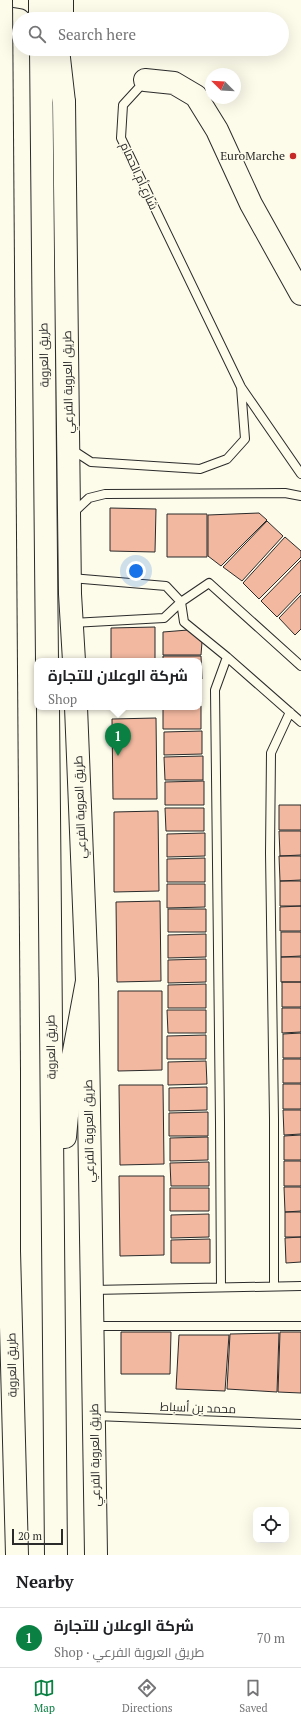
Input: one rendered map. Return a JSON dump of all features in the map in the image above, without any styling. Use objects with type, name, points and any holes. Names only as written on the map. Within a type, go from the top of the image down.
[{"type":"main road","name":"طريق العروبة","points":[[1,0],[9,1251],[17,1555]]},
{"type":"main road","points":[[40,0],[40,12]]},
{"type":"main road","points":[[62,0],[62,12]]},
{"type":"main road","points":[[0,22],[12,19]]},
{"type":"main road","name":"طريق العروبة","points":[[41,56],[47,658]]},
{"type":"main road","points":[[59,56],[64,102]]},
{"type":"main road","points":[[63,56],[64,102]]},
{"type":"main road","name":"شارع أم الحمام","points":[[145,80],[174,83],[196,96],[217,130],[251,204],[301,294]]},
{"type":"main road","name":"طريق العروبة الفرعي","points":[[64,102],[70,578],[74,658]]},
{"type":"main road","name":"طريق العروبة","points":[[48,710],[56,1555]]},
{"type":"main road","name":"طريق العروبة الفرعي","points":[[76,710],[87,981],[96,1555]]},
{"type":"main road","points":[[54,1254],[72,1062],[87,981]]},
{"type":"main road","points":[[0,1208],[9,1251]]},
{"type":"lane","name":"شارع أم الحمام","points":[[145,80],[123,105],[121,138],[241,387],[301,474]]},
{"type":"lane","points":[[69,448],[91,462],[200,469],[227,459],[245,439],[241,387]]},
{"type":"lane","points":[[70,516],[89,498],[105,494],[285,493],[301,496]]},
{"type":"lane","points":[[70,578],[166,586],[181,602],[184,622],[228,657],[301,722]]},
{"type":"lane","points":[[72,622],[164,618],[181,602],[209,583],[301,666]]},
{"type":"lane","points":[[220,1287],[220,1122],[215,690],[228,657]]},
{"type":"lane","points":[[274,1286],[274,1119],[270,853],[271,754],[290,712]]},
{"type":"lane","points":[[92,1290],[301,1286]]},
{"type":"lane","points":[[92,1326],[301,1326]]},
{"type":"lane","name":"محمد بن أسباط","points":[[95,1416],[301,1424]]},
{"type":"building","points":[[110,508],[156,509],[155,552],[110,551]]},
{"type":"building","points":[[259,513],[267,520],[221,566],[208,556],[208,515]]},
{"type":"building","points":[[167,514],[207,514],[207,557],[167,557]]},
{"type":"building","points":[[267,521],[283,536],[242,581],[223,567]]},
{"type":"building","points":[[285,537],[301,551],[301,557],[259,599],[243,583]]},
{"type":"building","points":[[301,560],[301,592],[277,617],[261,601]]},
{"type":"building","points":[[301,595],[301,629],[295,635],[279,618]]},
{"type":"building","points":[[155,627],[155,658],[111,658],[111,628]]},
{"type":"building","points":[[188,630],[202,642],[201,655],[163,655],[163,632]]},
{"type":"building","points":[[163,656],[201,656],[201,658],[163,658]]},
{"type":"building","points":[[163,710],[201,710],[201,729],[163,729]]},
{"type":"building","points":[[156,718],[157,799],[113,799],[112,719]]},
{"type":"building","points":[[202,731],[202,754],[164,755],[164,732]]},
{"type":"building","points":[[203,756],[203,780],[165,780],[164,757]]},
{"type":"building","points":[[204,781],[204,805],[165,805],[165,782]]},
{"type":"building","points":[[279,805],[301,805],[301,830],[279,830]]},
{"type":"building","points":[[165,808],[204,808],[204,831],[166,831]]},
{"type":"building","points":[[158,811],[159,891],[114,892],[114,812]]},
{"type":"building","points":[[279,831],[301,831],[301,855],[280,856]]},
{"type":"building","points":[[205,833],[205,856],[167,857],[167,834]]},
{"type":"building","points":[[279,856],[301,856],[301,880],[280,881]]},
{"type":"building","points":[[205,858],[205,882],[167,882],[167,859]]},
{"type":"building","points":[[280,881],[301,881],[301,906],[280,906]]},
{"type":"building","points":[[167,884],[205,884],[205,907],[167,908]]},
{"type":"building","points":[[160,901],[161,981],[117,982],[116,902]]},
{"type":"building","points":[[301,906],[301,931],[280,931],[280,907]]},
{"type":"building","points":[[168,909],[206,909],[206,932],[168,932]]},
{"type":"building","points":[[281,932],[301,932],[301,956],[281,957]]},
{"type":"building","points":[[206,934],[206,957],[168,958],[168,935]]},
{"type":"building","points":[[281,957],[301,957],[301,982],[281,982]]},
{"type":"building","points":[[206,959],[206,982],[168,983],[168,960]]},
{"type":"building","points":[[282,982],[301,982],[301,1007],[282,1007]]},
{"type":"building","points":[[206,984],[206,1008],[168,1008],[168,985]]},
{"type":"building","points":[[118,991],[162,991],[162,1070],[118,1071]]},
{"type":"building","points":[[282,1008],[301,1008],[301,1032],[282,1033]]},
{"type":"building","points":[[167,1010],[206,1010],[206,1033],[168,1033]]},
{"type":"building","points":[[301,1033],[301,1058],[283,1058],[283,1034]]},
{"type":"building","points":[[206,1035],[206,1059],[167,1059],[167,1036]]},
{"type":"building","points":[[283,1059],[301,1059],[301,1083],[283,1083]]},
{"type":"building","points":[[206,1061],[207,1084],[168,1085],[168,1062]]},
{"type":"building","points":[[283,1084],[301,1084],[301,1109],[283,1109]]},
{"type":"building","points":[[119,1085],[163,1085],[164,1164],[120,1165]]},
{"type":"building","points":[[207,1087],[207,1110],[169,1111],[169,1088]]},
{"type":"building","points":[[283,1110],[301,1110],[301,1134],[284,1135]]},
{"type":"building","points":[[208,1112],[208,1136],[169,1136],[169,1113]]},
{"type":"building","points":[[301,1135],[301,1160],[284,1160],[284,1136]]},
{"type":"building","points":[[208,1137],[208,1160],[170,1161],[170,1138]]},
{"type":"building","points":[[284,1161],[301,1161],[301,1186],[284,1186]]},
{"type":"building","points":[[209,1162],[209,1186],[171,1186],[170,1163]]},
{"type":"building","points":[[119,1176],[164,1176],[164,1255],[120,1256]]},
{"type":"building","points":[[284,1187],[301,1187],[301,1211],[285,1212]]},
{"type":"building","points":[[170,1188],[209,1188],[209,1211],[170,1211]]},
{"type":"building","points":[[285,1212],[301,1212],[301,1237],[285,1237]]},
{"type":"building","points":[[209,1214],[209,1237],[171,1238],[171,1215]]},
{"type":"building","points":[[301,1237],[301,1262],[286,1263],[285,1238]]},
{"type":"building","points":[[210,1239],[210,1263],[171,1263],[171,1240]]},
{"type":"building","points":[[121,1332],[171,1332],[170,1374],[121,1374]]},
{"type":"building","points":[[280,1332],[301,1332],[301,1393],[278,1392]]},
{"type":"building","points":[[279,1333],[277,1392],[227,1389],[230,1334]]},
{"type":"building","points":[[179,1335],[229,1335],[225,1391],[176,1389]]},
{"type":"place","name":"EuroMarche","points":[[293,156]]},
{"type":"place","name":"شركة الوعلان للتجارة","points":[[118,756]]}]
